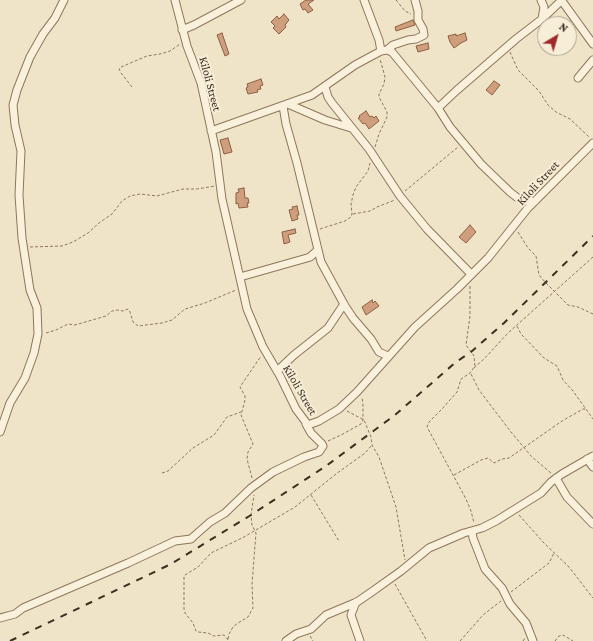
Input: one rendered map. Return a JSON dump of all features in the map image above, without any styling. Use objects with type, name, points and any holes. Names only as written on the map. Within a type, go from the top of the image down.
[{"type":"street","points":[[0,432],[10,403],[25,378],[34,354],[38,334],[36,308],[30,290],[23,248],[19,195],[21,151],[14,118],[14,100],[26,64],[32,52],[55,18],[64,0]]},
{"type":"street","name":"Kiloli Street","points":[[175,0],[182,30],[201,83],[216,152],[220,185],[249,316],[263,347],[296,409],[306,424],[312,424],[339,409],[416,327],[488,258],[535,200],[593,142]]},
{"type":"street","points":[[182,30],[241,0]]},
{"type":"street","points":[[364,0],[384,50],[392,52],[438,108],[463,144],[510,192],[523,200],[535,200]]},
{"type":"street","points":[[211,131],[312,95],[355,65],[395,44],[416,39],[424,35],[418,17],[415,0]]},
{"type":"street","points":[[541,0],[544,8],[543,16]]},
{"type":"street","points":[[545,16],[562,0],[593,44]]},
{"type":"street","points":[[438,108],[537,23]]},
{"type":"street","points":[[578,78],[592,62]]},
{"type":"street","points":[[325,87],[328,97],[373,155],[402,197],[427,229],[471,274]]},
{"type":"street","points":[[286,105],[351,128]]},
{"type":"street","points":[[286,105],[286,124],[318,250],[325,270],[353,318],[371,339],[379,352],[388,356]]},
{"type":"street","points":[[240,280],[310,257],[318,250]]},
{"type":"street","points":[[277,371],[294,355],[328,328],[344,304]]},
{"type":"street","points":[[0,618],[14,614],[23,608],[175,541],[191,539],[210,522],[225,513],[252,488],[273,472],[304,456],[316,454],[322,448],[322,444],[311,434],[306,424]]},
{"type":"street","points":[[286,641],[296,634],[311,629],[326,615],[356,602],[391,579],[429,548],[482,528],[515,510],[540,493],[556,478],[590,457],[593,467]]},
{"type":"street","points":[[556,478],[567,497],[593,524]]},
{"type":"street","points":[[472,531],[473,538],[485,570],[502,588],[510,604],[526,623],[534,641]]},
{"type":"street","points":[[356,602],[351,615],[360,641]]},
{"type":"path","points":[[396,0],[407,12],[418,17]]},
{"type":"path","points":[[132,86],[121,73],[119,69],[121,67],[147,56],[170,51],[186,40]]},
{"type":"path","points":[[509,46],[518,70],[539,91],[548,105],[556,112],[575,123],[593,142]]},
{"type":"path","points":[[314,231],[345,221],[351,217],[353,195],[356,187],[368,171],[377,139],[387,117],[387,112],[379,97],[385,77],[381,63],[384,50]]},
{"type":"path","points":[[352,214],[370,211],[402,197],[426,172],[463,144]]},
{"type":"path","points":[[23,248],[67,245],[88,233],[112,214],[122,201],[130,196],[140,194],[157,196],[182,189],[197,189],[220,185]]},
{"type":"path","points":[[516,224],[519,233],[528,248],[536,256],[539,275],[568,305],[578,306],[593,314]]},
{"type":"path","points":[[472,531],[474,524],[471,511],[429,431],[427,424],[452,399],[459,389],[461,379],[470,373],[516,326],[593,256]]},
{"type":"path","points":[[471,274],[470,316],[466,345],[474,356],[474,368]]},
{"type":"path","points":[[38,334],[51,332],[68,324],[75,325],[106,316],[117,310],[128,310],[133,322],[138,326],[162,323],[172,320],[185,309],[205,303],[236,290],[240,280]]},
{"type":"path","points":[[516,326],[521,334],[544,358],[556,366],[563,380],[593,419]]},
{"type":"path","points":[[228,641],[229,634],[233,627],[248,617],[253,608],[252,584],[256,533],[251,521],[254,495],[252,488],[252,476],[247,459],[248,452],[253,444],[244,422],[242,412],[245,396],[240,386],[257,362],[263,347]]},
{"type":"path","points":[[470,373],[474,382],[490,405],[524,448],[556,478]]},
{"type":"path","points":[[322,448],[329,440],[361,424],[363,405],[361,387]]},
{"type":"path","points":[[339,409],[362,418],[370,434],[372,445],[379,457],[396,507],[405,559],[404,568]]},
{"type":"path","points":[[453,475],[481,460],[488,458],[494,463],[502,459],[509,458],[562,421],[583,409],[586,409]]},
{"type":"path","points":[[162,473],[168,471],[193,448],[214,435],[227,417],[242,412]]},
{"type":"path","points":[[228,641],[224,635],[214,636],[197,632],[193,623],[185,613],[184,577],[186,574],[198,567],[212,553],[255,531],[295,507],[365,453],[372,445]]},
{"type":"path","points":[[311,495],[339,541]]},
{"type":"path","points":[[515,510],[575,574],[593,598]]},
{"type":"path","points":[[460,641],[483,615],[505,596],[549,563],[554,552]]},
{"type":"path","points":[[391,579],[427,641]]},
{"type":"path","points":[[555,641],[562,635],[573,641]]},
{"type":"building","points":[[306,0],[314,0],[308,4],[313,10],[308,13],[305,9],[303,10],[300,4]]},
{"type":"building","points":[[284,14],[289,20],[285,25],[286,27],[279,34],[273,28],[275,26],[271,22],[277,16],[279,19]]},
{"type":"building","points":[[413,20],[415,25],[396,31],[395,27]]},
{"type":"building","points":[[222,33],[229,54],[225,56],[217,35]]},
{"type":"building","points":[[465,33],[467,40],[454,48],[448,36],[456,34],[456,36]]},
{"type":"building","points":[[428,43],[429,49],[418,52],[416,46]]},
{"type":"building","points":[[261,79],[263,85],[260,86],[261,89],[257,90],[258,92],[248,94],[246,88],[248,87],[247,84]]},
{"type":"building","points":[[494,81],[500,85],[492,95],[486,90]]},
{"type":"building","points":[[366,111],[370,117],[372,116],[374,118],[376,116],[379,121],[369,129],[365,123],[363,124],[358,118]]},
{"type":"building","points":[[228,138],[232,152],[224,154],[220,140]]},
{"type":"building","points":[[244,188],[245,198],[248,198],[248,207],[239,208],[238,203],[236,204],[236,193],[239,192],[238,189]]},
{"type":"building","points":[[297,206],[299,215],[297,215],[298,219],[292,221],[289,210],[293,209],[292,207]]},
{"type":"building","points":[[470,225],[476,232],[466,243],[459,237]]},
{"type":"building","points":[[295,229],[296,233],[288,235],[290,242],[284,244],[282,232]]},
{"type":"building","points":[[372,300],[373,303],[375,301],[379,306],[366,315],[362,307]]},
{"type":"railway","points":[[10,641],[171,564],[251,515],[326,466],[395,415],[456,362],[471,352],[504,323],[593,236]]}]
